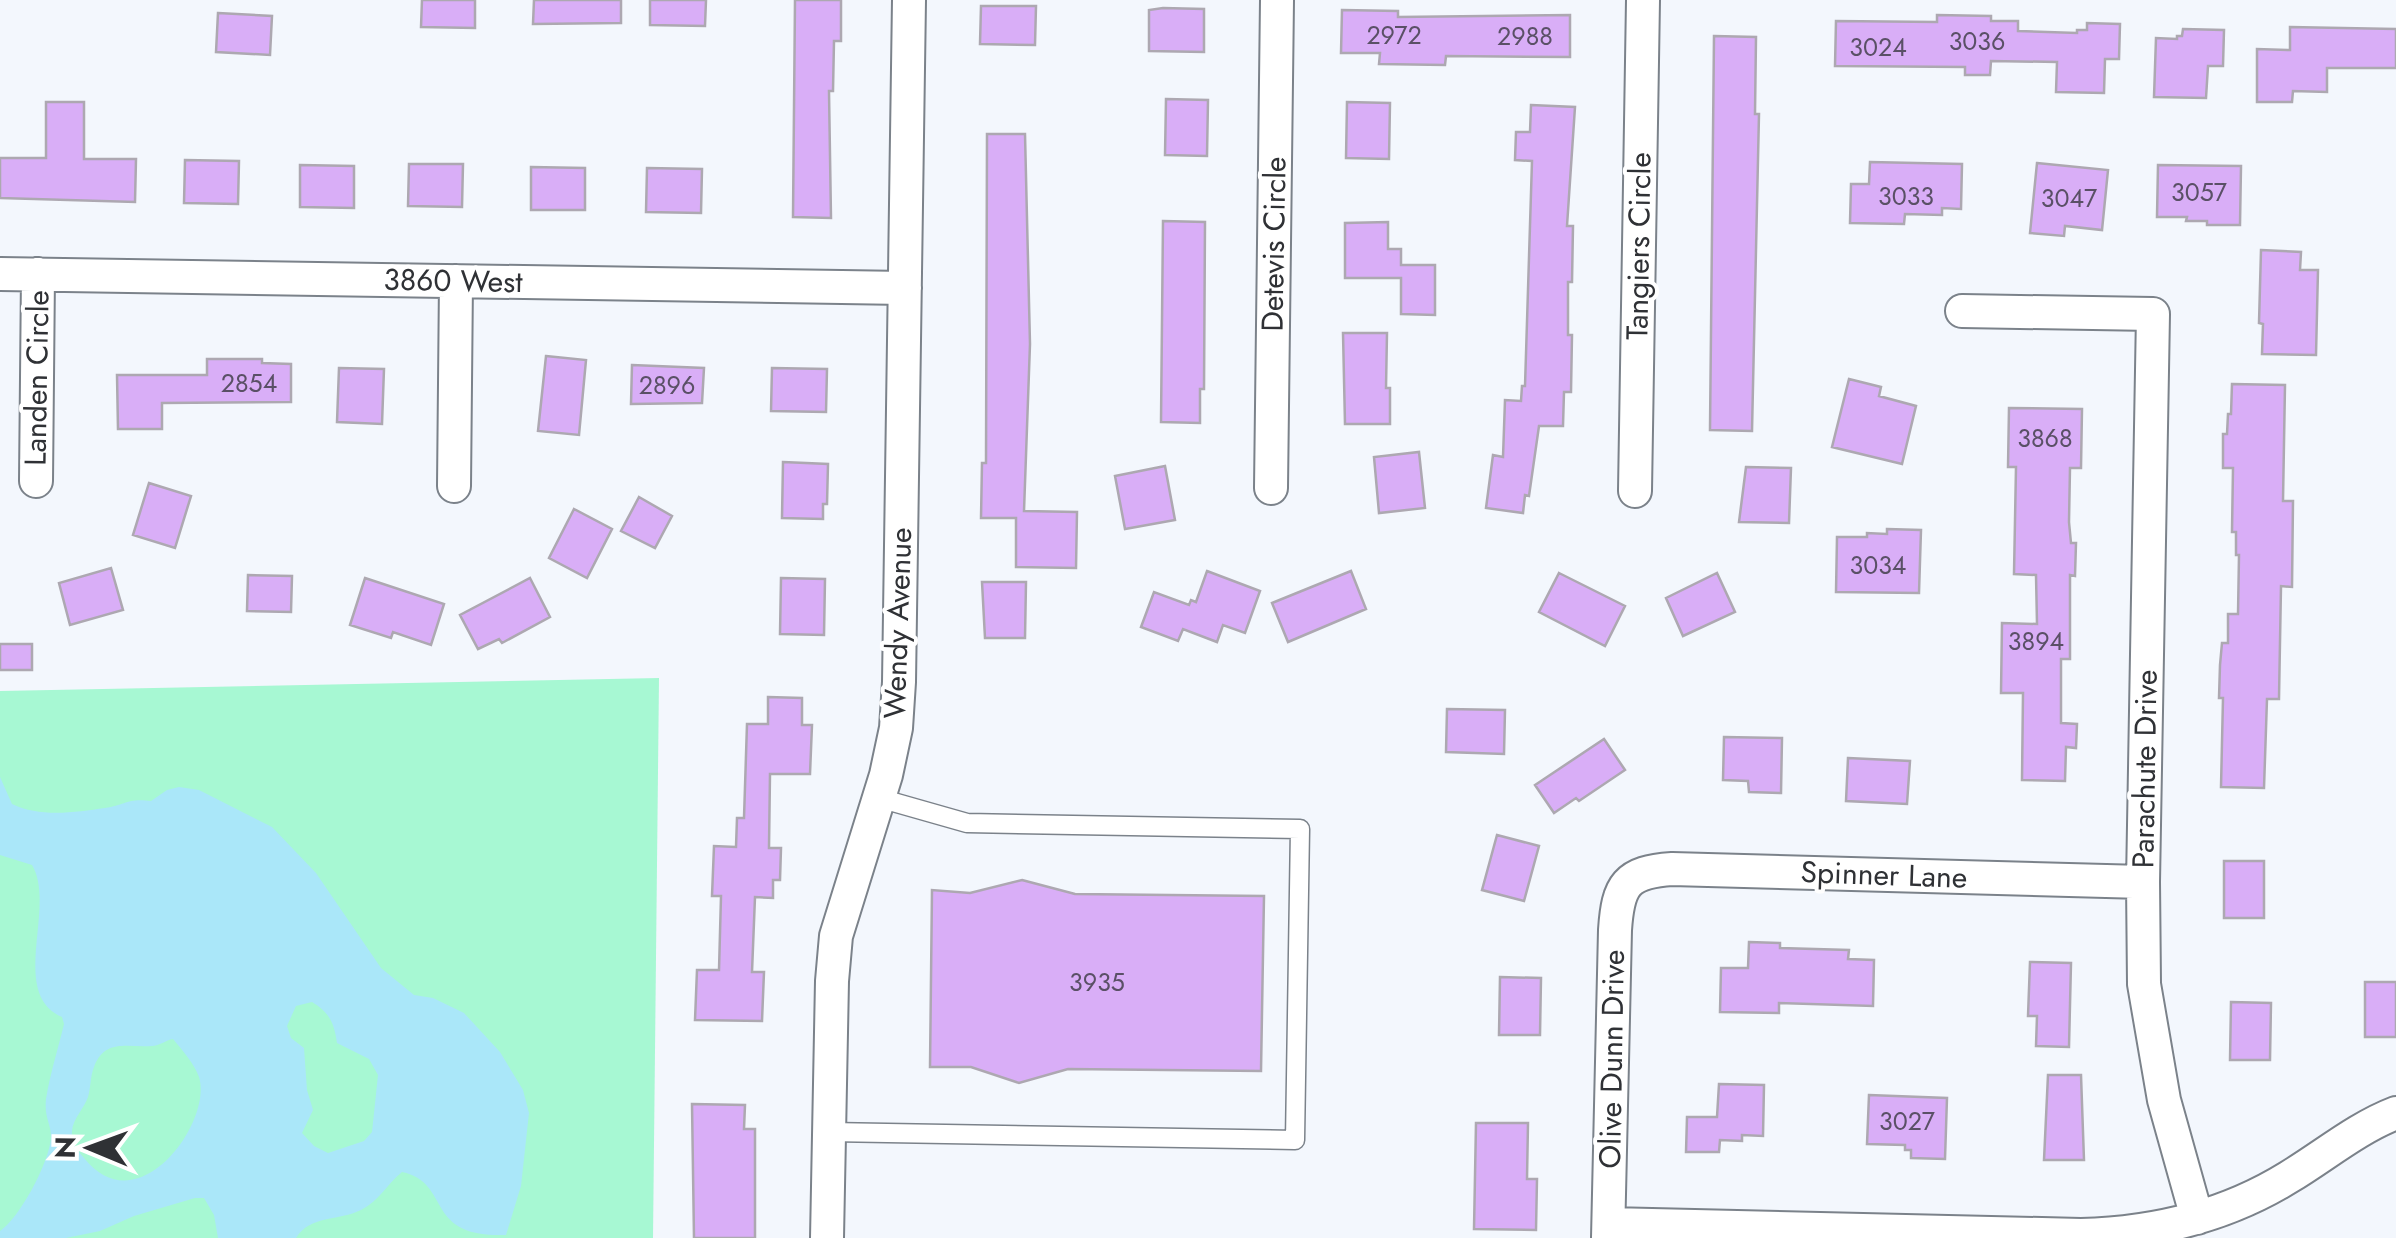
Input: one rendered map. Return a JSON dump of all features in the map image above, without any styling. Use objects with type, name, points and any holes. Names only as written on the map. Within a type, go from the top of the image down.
[{"type":"street","name":"Wendy Avenue","points":[[827,1238],[836,936],[879,798],[896,728],[899,693],[909,0]]},
{"type":"street","name":"Detevis Circle","points":[[1271,488],[1277,0]]},
{"type":"street","name":"Tangiers Circle","points":[[1635,491],[1642,0]]},
{"type":"street","name":"3860 West","points":[[0,274],[905,288]]},
{"type":"street","name":"Landen Circle","points":[[36,481],[38,274]]},
{"type":"street","points":[[454,486],[456,281]]},
{"type":"street","name":"Parachute Drive","points":[[1962,311],[2154,314],[2144,984],[2164,1100],[2198,1218]]},
{"type":"street","name":"Spinner Lane","points":[[1627,881],[1640,874],[1672,869],[2143,882]]},
{"type":"street","name":"Olive Dunn Drive","points":[[1608,1231],[1615,930],[1620,896],[1627,881]]},
{"type":"street","points":[[1608,1231],[2081,1235],[2140,1232],[2198,1218],[2270,1188],[2396,1113]]},
{"type":"lane","points":[[829,1132],[1295,1140],[1300,828],[967,823],[879,798]]},
{"type":"green space","points":[[659,678],[653,1238],[0,1238],[0,691]]},
{"type":"water","points":[[0,777],[12,804],[35,811],[70,812],[151,801],[179,787],[199,790],[272,827],[316,873],[381,968],[414,995],[433,998],[464,1013],[500,1052],[523,1090],[529,1113],[521,1186],[506,1235],[480,1234],[461,1228],[428,1187],[402,1172],[367,1206],[309,1225],[296,1238],[218,1238],[214,1215],[204,1198],[195,1198],[134,1216],[100,1231],[66,1238],[0,1238],[0,1231],[33,1188],[49,1147],[46,1099],[64,1024],[62,1017],[46,1005],[38,989],[35,969],[40,903],[32,865],[0,855]],"holes":[[[312,1002],[330,1019],[337,1043],[369,1059],[378,1075],[372,1132],[364,1141],[328,1153],[302,1133],[313,1110],[307,1090],[304,1048],[291,1038],[287,1026],[296,1006]],[[173,1039],[199,1077],[195,1118],[167,1160],[148,1174],[127,1180],[105,1176],[79,1152],[72,1135],[74,1122],[88,1097],[94,1067],[111,1048],[155,1046]]]},
{"type":"building","points":[[422,0],[475,0],[475,28],[421,27]]},
{"type":"building","points":[[534,0],[621,0],[621,23],[533,24]]},
{"type":"building","points":[[650,0],[706,0],[705,26],[650,25]]},
{"type":"building","points":[[795,0],[841,0],[841,41],[834,41],[833,91],[829,91],[831,218],[793,217]]},
{"type":"building","points":[[981,6],[1036,6],[1035,45],[980,44]]},
{"type":"building","points":[[1204,9],[1204,52],[1149,51],[1149,10]]},
{"type":"building","points":[[1342,10],[1398,11],[1398,17],[1570,15],[1570,57],[1446,56],[1445,65],[1379,64],[1380,53],[1341,53]]},
{"type":"building","points":[[218,13],[272,16],[270,55],[216,52]]},
{"type":"building","points":[[1937,15],[2018,21],[2018,31],[2077,33],[2087,30],[2087,23],[2120,24],[2119,59],[2105,59],[2104,93],[2056,92],[2057,62],[1991,61],[1990,75],[1965,75],[1965,67],[1835,66],[1836,21],[1937,22]]},
{"type":"building","points":[[2290,27],[2396,29],[2396,68],[2327,68],[2327,92],[2293,91],[2292,102],[2257,102],[2257,49],[2290,50]]},
{"type":"building","points":[[2183,29],[2224,30],[2223,66],[2208,66],[2206,98],[2154,97],[2156,38],[2177,39]]},
{"type":"building","points":[[1714,36],[1756,37],[1755,114],[1759,114],[1752,431],[1710,430]]},
{"type":"building","points":[[1166,99],[1208,100],[1207,156],[1165,155]]},
{"type":"building","points":[[46,102],[84,102],[84,159],[136,159],[135,202],[0,198],[0,158],[46,158]]},
{"type":"building","points":[[1347,102],[1390,103],[1389,159],[1346,158]]},
{"type":"building","points":[[1531,105],[1575,107],[1567,226],[1573,226],[1572,282],[1568,282],[1571,392],[1564,392],[1563,426],[1539,426],[1523,513],[1486,508],[1493,455],[1503,457],[1505,400],[1521,401],[1525,386],[1532,161],[1515,160],[1516,132],[1530,132]]},
{"type":"building","points":[[987,134],[1025,134],[1030,344],[1024,511],[1077,512],[1076,568],[1016,567],[1016,518],[981,518],[982,463],[986,463]]},
{"type":"building","points":[[185,160],[239,161],[238,204],[184,203]]},
{"type":"building","points":[[1870,162],[1962,164],[1961,209],[1942,208],[1942,215],[1905,214],[1904,224],[1850,223],[1851,184],[1869,184]]},
{"type":"building","points":[[2037,163],[2108,170],[2102,230],[2065,226],[2064,236],[2030,233]]},
{"type":"building","points":[[409,164],[463,164],[462,207],[408,206]]},
{"type":"building","points":[[300,165],[354,166],[354,208],[300,207]]},
{"type":"building","points":[[2158,165],[2241,166],[2240,225],[2207,225],[2207,221],[2186,221],[2187,217],[2157,217]]},
{"type":"building","points":[[531,167],[585,168],[585,210],[531,210]]},
{"type":"building","points":[[647,168],[702,169],[701,213],[646,212]]},
{"type":"building","points":[[1163,221],[1205,222],[1204,389],[1200,389],[1200,423],[1161,422]]},
{"type":"building","points":[[1388,222],[1388,249],[1401,249],[1401,265],[1435,265],[1435,315],[1401,314],[1401,278],[1345,278],[1345,223]]},
{"type":"building","points":[[2261,250],[2301,252],[2300,270],[2318,270],[2316,355],[2262,354]]},
{"type":"building","points":[[1343,333],[1387,333],[1390,424],[1345,424]]},
{"type":"building","points":[[546,356],[586,360],[579,435],[538,431]]},
{"type":"building","points":[[207,359],[262,359],[262,363],[291,364],[291,402],[162,403],[162,429],[118,429],[117,375],[207,375]]},
{"type":"building","points":[[632,365],[704,368],[702,403],[631,404]]},
{"type":"building","points":[[339,368],[384,369],[382,424],[337,422]]},
{"type":"building","points":[[772,368],[827,369],[826,412],[771,411]]},
{"type":"building","points":[[1849,379],[1881,387],[1879,396],[1916,406],[1902,464],[1832,447]]},
{"type":"building","points":[[2232,384],[2285,385],[2283,501],[2293,501],[2292,587],[2281,586],[2279,699],[2267,699],[2264,788],[2221,787],[2222,643],[2228,643],[2228,614],[2238,614],[2239,555],[2236,532],[2232,532],[2233,468],[2223,468],[2223,434],[2227,434],[2231,414]]},
{"type":"building","points":[[2009,408],[2082,409],[2081,468],[2070,468],[2069,522],[2071,543],[2076,543],[2075,576],[2070,575],[2070,659],[2061,659],[2061,723],[2077,724],[2076,748],[2066,747],[2065,781],[2022,780],[2023,693],[2001,693],[2002,623],[2037,624],[2036,575],[2014,574],[2016,467],[2008,467]]},
{"type":"building","points":[[1419,452],[1425,508],[1379,513],[1374,457]]},
{"type":"building","points":[[783,462],[828,464],[823,519],[782,518]]},
{"type":"building","points":[[1165,466],[1175,520],[1125,529],[1115,476]]},
{"type":"building","points":[[1746,467],[1791,468],[1789,523],[1739,522]]},
{"type":"building","points":[[149,483],[191,496],[175,548],[133,535]]},
{"type":"building","points":[[639,497],[672,516],[655,548],[621,531]]},
{"type":"building","points":[[574,509],[612,529],[587,578],[549,558]]},
{"type":"building","points":[[1887,529],[1921,530],[1919,593],[1836,592],[1837,537],[1887,534]]},
{"type":"building","points":[[111,568],[123,610],[70,625],[59,583]]},
{"type":"building","points":[[1207,571],[1260,591],[1245,633],[1223,625],[1217,642],[1183,629],[1178,641],[1141,627],[1154,592],[1189,605],[1191,600],[1196,602]]},
{"type":"building","points":[[1351,571],[1366,609],[1288,642],[1272,603]]},
{"type":"building","points":[[1559,573],[1625,606],[1605,646],[1539,612]]},
{"type":"building","points":[[1717,573],[1735,612],[1683,636],[1666,598]]},
{"type":"building","points":[[248,575],[292,576],[291,612],[247,611]]},
{"type":"building","points":[[365,578],[444,604],[431,645],[393,632],[391,638],[350,625]]},
{"type":"building","points":[[530,578],[550,617],[502,643],[499,639],[478,649],[460,615]]},
{"type":"building","points":[[781,578],[825,579],[824,635],[780,634]]},
{"type":"building","points":[[982,582],[1026,582],[1025,638],[985,638]]},
{"type":"building","points":[[0,644],[32,644],[32,670],[0,670]]},
{"type":"building","points":[[768,697],[802,698],[802,725],[812,725],[810,774],[770,774],[769,848],[781,848],[780,880],[773,880],[773,898],[755,897],[752,972],[764,972],[762,1021],[695,1020],[697,970],[719,970],[721,896],[712,896],[714,846],[736,847],[737,818],[744,818],[747,724],[768,724]]},
{"type":"building","points":[[1447,709],[1505,710],[1504,754],[1446,752]]},
{"type":"building","points":[[1724,737],[1782,738],[1781,793],[1749,792],[1748,781],[1723,780]]},
{"type":"building","points":[[1604,739],[1625,770],[1554,813],[1535,785]]},
{"type":"building","points":[[1848,758],[1910,761],[1907,804],[1846,801]]},
{"type":"building","points":[[1497,835],[1539,846],[1524,901],[1482,890]]},
{"type":"building","points":[[2224,861],[2264,861],[2264,918],[2224,918]]},
{"type":"building","points":[[1022,880],[1075,894],[1264,896],[1261,1071],[1068,1069],[1019,1083],[971,1067],[930,1067],[932,890],[970,893]]},
{"type":"building","points":[[1749,942],[1780,943],[1780,948],[1849,950],[1848,959],[1874,960],[1873,1006],[1779,1003],[1779,1013],[1720,1012],[1721,968],[1748,968]]},
{"type":"building","points":[[2030,962],[2071,963],[2069,1047],[2036,1046],[2037,1016],[2028,1016]]},
{"type":"building","points":[[1500,977],[1541,978],[1540,1035],[1499,1035]]},
{"type":"building","points":[[2365,982],[2396,982],[2396,1037],[2365,1037]]},
{"type":"building","points":[[2231,1002],[2271,1003],[2270,1060],[2230,1060]]},
{"type":"building","points":[[2048,1075],[2081,1075],[2084,1160],[2044,1160]]},
{"type":"building","points":[[1719,1084],[1764,1085],[1763,1136],[1742,1135],[1742,1141],[1720,1140],[1719,1152],[1686,1152],[1687,1117],[1717,1117]]},
{"type":"building","points":[[1869,1095],[1947,1098],[1945,1159],[1911,1158],[1911,1150],[1905,1150],[1905,1145],[1867,1144]]},
{"type":"building","points":[[692,1104],[745,1105],[744,1129],[755,1129],[755,1238],[694,1238]]},
{"type":"building","points":[[1476,1123],[1528,1123],[1527,1179],[1537,1179],[1536,1230],[1474,1229]]}]
